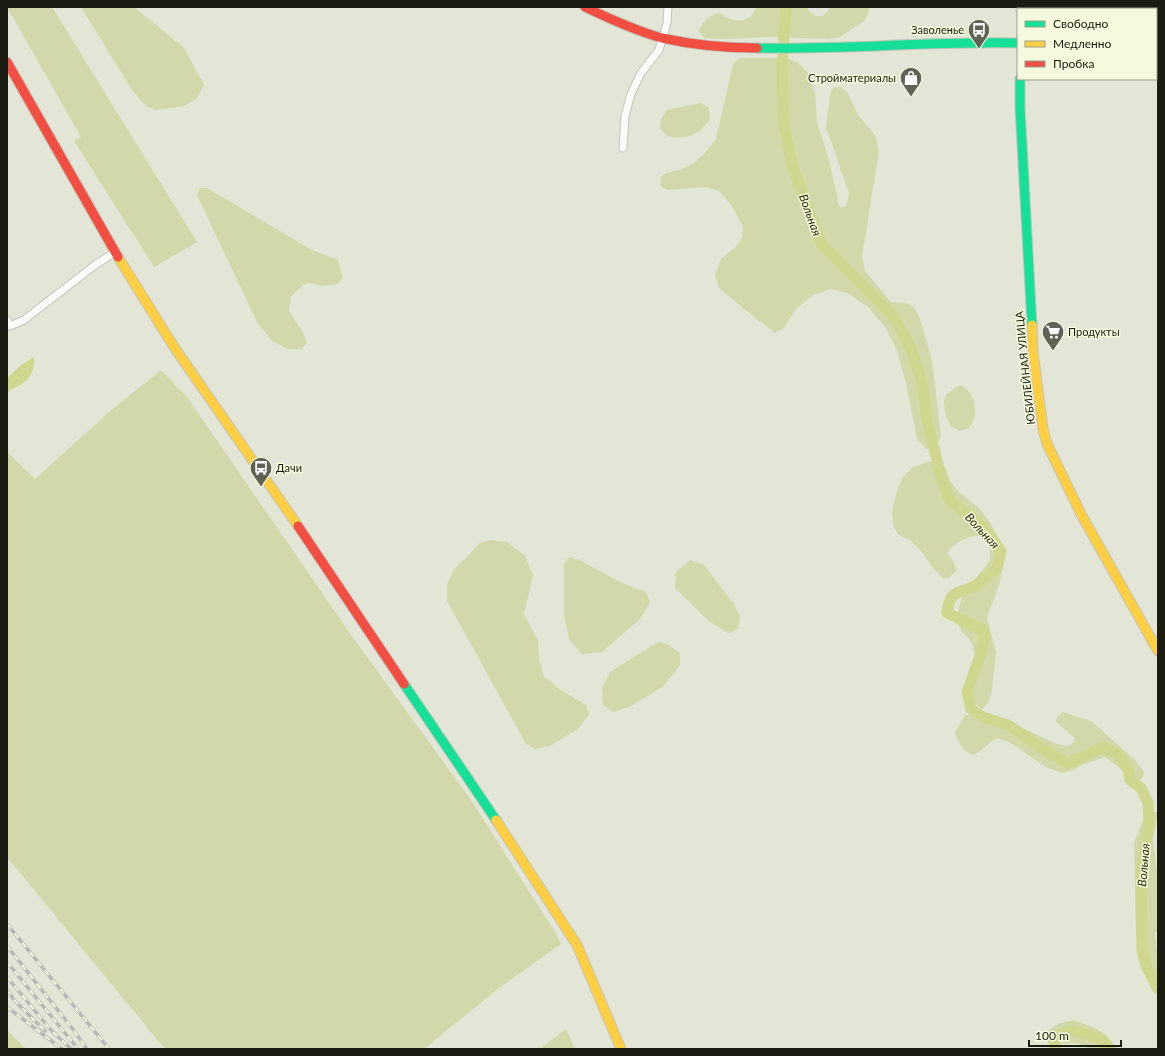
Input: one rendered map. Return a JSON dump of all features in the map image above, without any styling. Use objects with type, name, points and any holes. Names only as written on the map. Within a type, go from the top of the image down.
[{"type":"street","points":[[585,7],[624,24],[663,37],[711,46],[758,49],[963,42],[1017,43]]},
{"type":"street","points":[[623,148],[625,116],[631,94],[641,73],[659,50],[667,23],[668,7]]},
{"type":"street","points":[[7,62],[115,252],[174,347],[335,580],[533,876],[577,945],[621,1049]]},
{"type":"street","name":"ЮБИЛЕЙНАЯ УЛИЦА","points":[[1020,80],[1020,108],[1033,352],[1043,429],[1047,444],[1082,516],[1158,651]]},
{"type":"street","points":[[7,320],[10,326],[24,320],[94,265],[115,252]]},
{"type":"shaded area","points":[[7,7],[52,7],[197,242],[154,267],[74,141],[81,137]]},
{"type":"shaded area","points":[[81,7],[134,7],[184,48],[204,85],[197,98],[184,106],[156,110],[146,106],[132,90]]},
{"type":"shaded area","points":[[756,7],[807,7],[815,16],[823,16],[831,7],[869,7],[868,14],[864,21],[840,37],[829,39],[768,37],[723,39],[704,38],[699,31],[710,16],[720,13],[730,19],[741,20],[750,17],[754,13]]},
{"type":"shaded area","points":[[740,58],[788,58],[798,63],[808,73],[815,93],[817,122],[829,160],[838,205],[843,208],[847,204],[849,193],[826,127],[830,94],[833,88],[840,87],[847,92],[858,115],[875,135],[879,151],[862,256],[865,271],[891,302],[906,303],[914,307],[920,319],[932,360],[941,436],[937,446],[927,449],[917,439],[906,383],[897,351],[886,328],[868,307],[847,293],[831,289],[813,295],[796,309],[784,328],[775,333],[719,288],[715,275],[721,259],[735,248],[742,238],[743,227],[732,206],[719,191],[706,187],[668,190],[660,185],[661,177],[666,173],[680,170],[694,163],[706,152],[716,139],[733,64]]},
{"type":"shaded area","points":[[701,103],[709,108],[710,119],[701,130],[690,136],[675,138],[666,135],[660,128],[661,119],[667,110]]},
{"type":"shaded area","points":[[200,188],[207,188],[310,249],[338,260],[343,278],[338,284],[322,286],[310,283],[304,284],[291,296],[289,311],[307,342],[302,349],[288,349],[272,341],[257,322],[197,195]]},
{"type":"shaded area","points":[[34,357],[34,364],[29,378],[10,390],[7,394],[7,378],[21,365]]},
{"type":"shaded area","points":[[161,370],[187,397],[349,632],[471,800],[561,944],[499,988],[424,1049],[165,1049],[7,857],[7,452],[35,479],[109,412]]},
{"type":"shaded area","points":[[960,385],[968,391],[974,402],[975,418],[969,428],[960,431],[950,426],[945,413],[944,401],[947,394]]},
{"type":"shaded area","points":[[927,462],[940,462],[946,469],[950,481],[960,493],[979,508],[990,522],[999,542],[1001,579],[987,618],[996,652],[992,690],[988,703],[982,709],[971,701],[977,664],[973,647],[970,640],[962,632],[956,620],[962,596],[990,560],[990,550],[987,539],[979,536],[969,537],[953,546],[947,553],[957,570],[949,578],[943,578],[932,567],[923,553],[911,541],[898,534],[894,527],[892,514],[896,494],[902,478],[912,468]]},
{"type":"shaded area","points":[[492,540],[507,542],[525,556],[533,575],[524,614],[538,641],[539,659],[544,677],[562,691],[586,705],[589,714],[578,729],[550,746],[535,749],[526,744],[447,601],[447,584],[454,570],[480,543]]},
{"type":"shaded area","points":[[569,557],[579,560],[622,583],[646,592],[650,603],[640,619],[602,652],[582,654],[569,639],[564,615],[564,564]]},
{"type":"shaded area","points":[[690,560],[704,565],[734,604],[740,617],[738,629],[728,633],[710,622],[675,588],[676,572]]},
{"type":"shaded area","points":[[658,642],[667,644],[680,653],[680,665],[664,686],[631,706],[614,712],[603,705],[602,688],[610,672]]},
{"type":"shaded area","points":[[1063,712],[1091,721],[1135,760],[1144,772],[1142,779],[1137,781],[1105,757],[1062,773],[1046,767],[1009,742],[998,738],[973,755],[961,746],[955,732],[965,715],[970,715],[977,720],[994,717],[1001,718],[1057,744],[1068,746],[1073,743],[1075,738],[1056,722],[1057,717]]},
{"type":"shaded area","points":[[1153,812],[1157,812],[1153,840],[1158,880],[1158,931],[1155,933],[1158,982],[1154,972],[1140,954],[1136,936],[1134,843],[1143,820]]},
{"type":"shaded area","points":[[1073,1020],[1093,1027],[1103,1033],[1108,1037],[1116,1049],[1090,1049],[1076,1043],[1050,1045],[1046,1039],[1049,1030],[1058,1024]]},
{"type":"shaded area","points":[[566,1029],[575,1049],[540,1049]]},
{"type":"shaded area","points":[[7,1030],[26,1049],[7,1049]]},
{"type":"waterway","name":"Вольная","points":[[786,7],[782,67],[784,125],[792,164],[821,244],[893,316],[910,346],[922,382],[927,420],[941,477],[950,501],[975,520],[990,535],[1001,551],[997,569],[974,586],[953,596],[948,605],[947,613],[981,629],[985,634],[981,653],[967,692],[971,709],[983,717],[1008,725],[1052,755],[1068,763],[1102,747],[1117,754],[1128,769],[1130,780],[1141,788],[1148,803],[1149,823],[1141,875],[1142,950],[1146,966],[1158,989]]},
{"type":"waterway","name":"Вольная","points":[[1055,1049],[1055,1036],[1073,1030],[1101,1039],[1110,1049]]},
{"type":"railway","points":[[7,924],[109,1049]]},
{"type":"railway","points":[[7,946],[87,1049]]},
{"type":"railway","points":[[7,962],[78,1049]]},
{"type":"railway","points":[[7,977],[50,1029],[71,1049]]},
{"type":"railway","points":[[7,990],[15,1001],[45,1031]]},
{"type":"railway","points":[[7,1007],[62,1049]]},
{"type":"traffic: fast","points":[[757,48],[822,48],[953,43],[1017,43]]},
{"type":"traffic: fast","points":[[1020,80],[1020,108],[1032,325]]},
{"type":"traffic: fast","points":[[404,684],[496,820]]},
{"type":"traffic: slow","points":[[118,257],[174,347],[298,526]]},
{"type":"traffic: slow","points":[[1032,325],[1033,352],[1043,429],[1047,444],[1082,516],[1158,651]]},
{"type":"traffic: slow","points":[[496,820],[577,945],[621,1049]]},
{"type":"traffic: jam","points":[[585,7],[613,20],[662,38],[710,46],[757,48]]},
{"type":"traffic: jam","points":[[7,62],[118,257]]},
{"type":"traffic: jam","points":[[298,526],[404,684]]},
{"type":"place","name":"Заволенье","points":[[979,50]]},
{"type":"place","name":"Стройматериалы","points":[[911,98]]},
{"type":"place","name":"Продукты","points":[[1053,352]]},
{"type":"place","name":"Дачи","points":[[261,488]]}]
